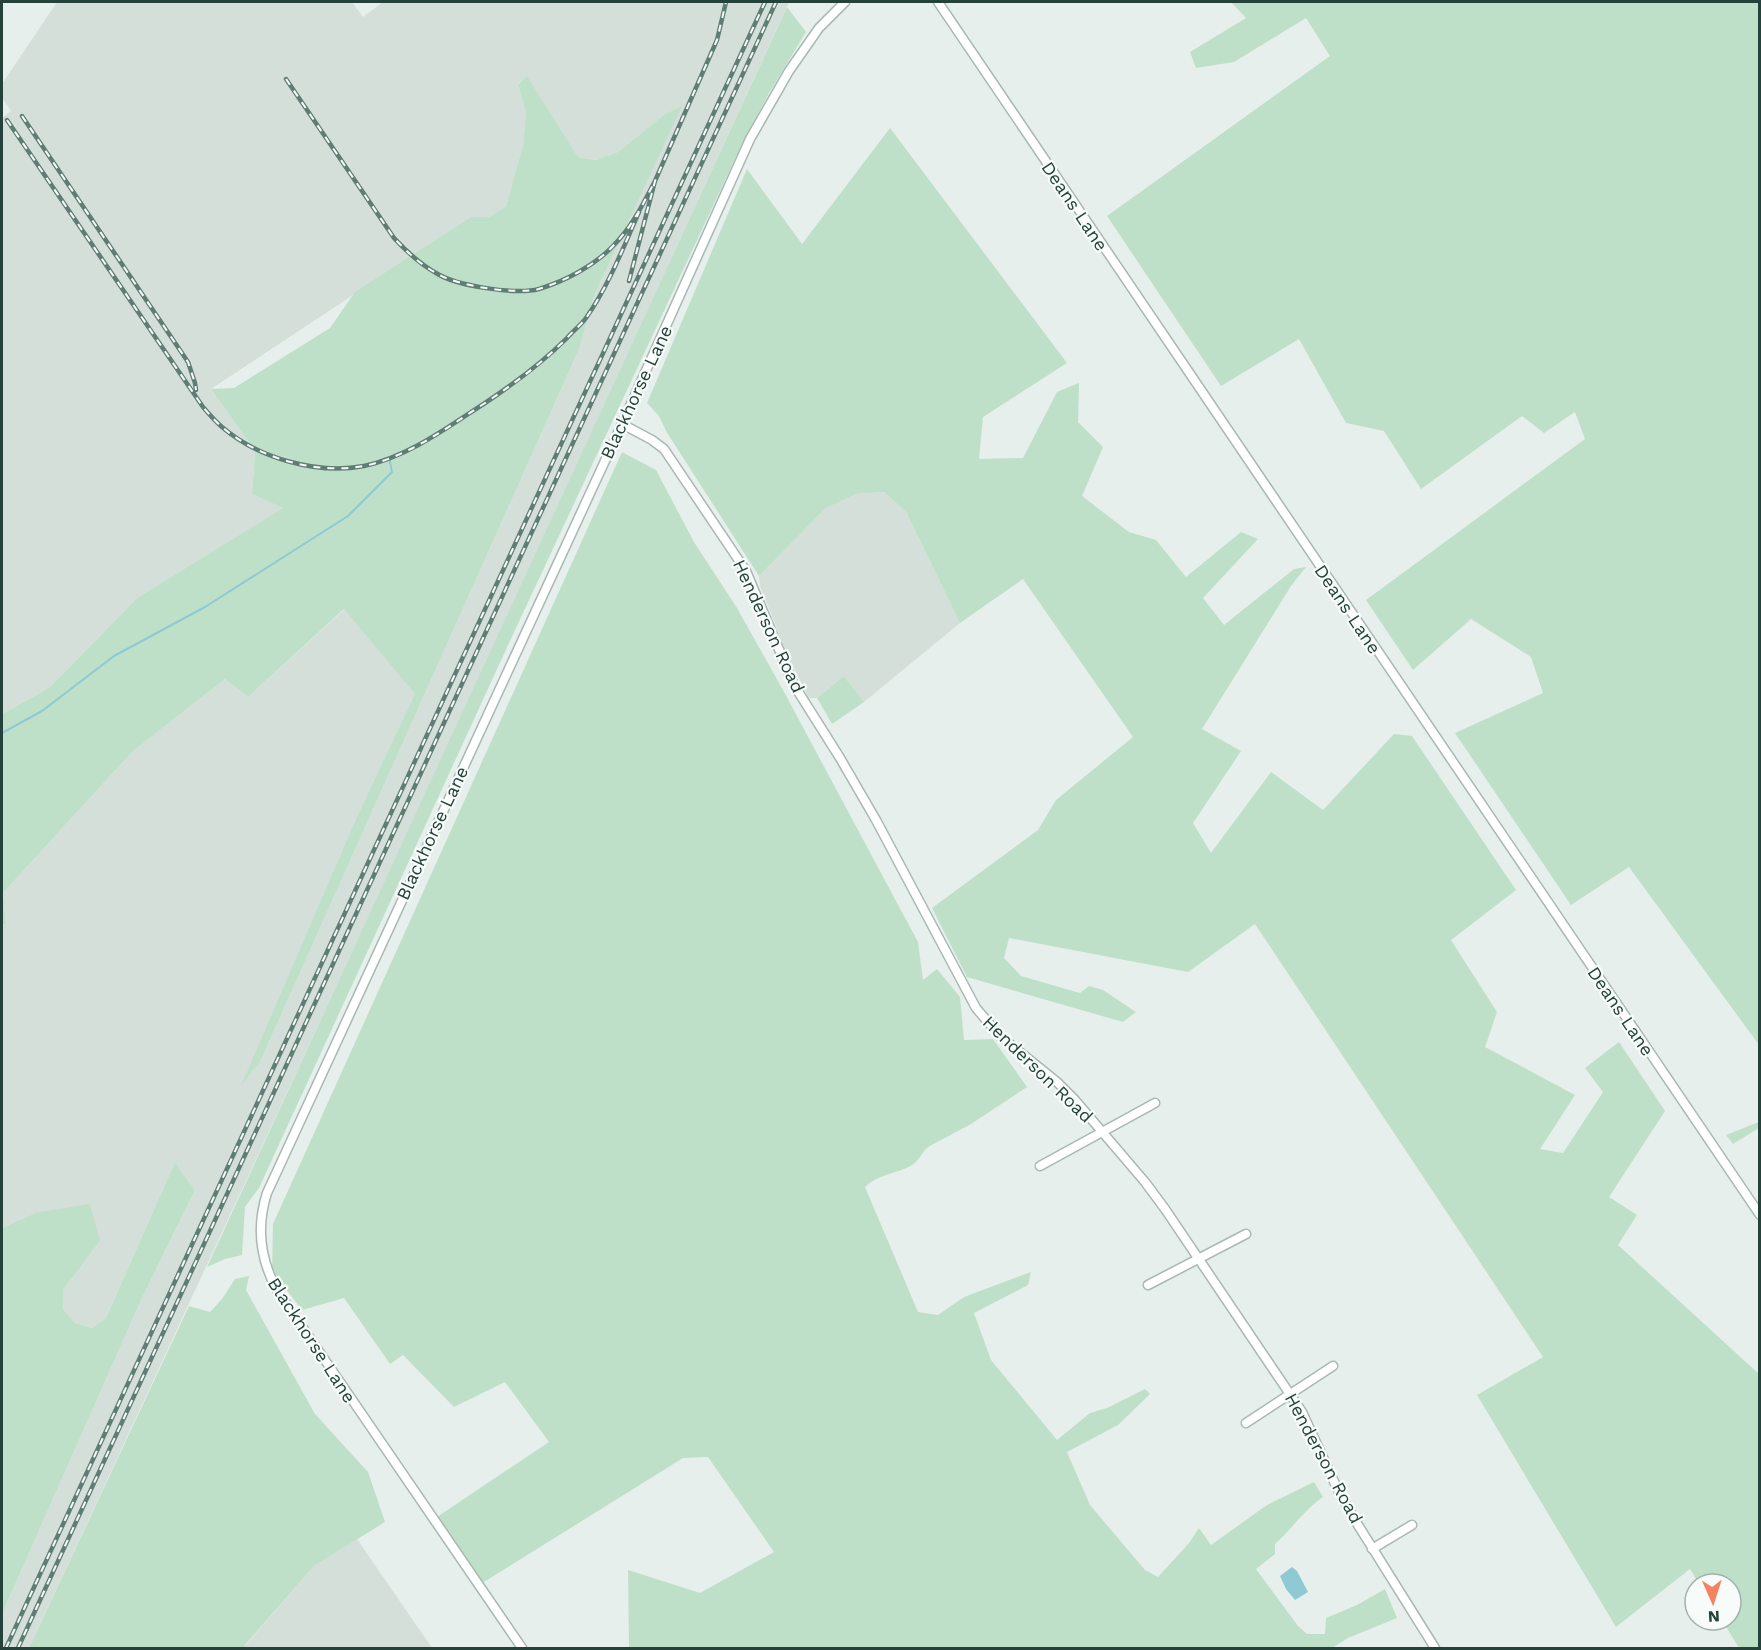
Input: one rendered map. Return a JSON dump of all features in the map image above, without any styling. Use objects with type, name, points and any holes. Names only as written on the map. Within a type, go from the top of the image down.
[{"type":"street","name":"Blackhorse Lane","points":[[522,1648],[277,1290],[263,1258],[260,1223],[267,1193],[622,424],[750,139],[789,71],[819,28],[845,2]]},
{"type":"street","name":"Deans Lane","points":[[938,2],[1760,1215]]},
{"type":"street","name":"Henderson Road","points":[[622,424],[664,449],[746,571],[794,685],[876,820],[982,1017],[1000,1036],[1057,1082],[1145,1182],[1291,1394],[1302,1412],[1337,1488],[1372,1549],[1435,1648]]},
{"type":"street","points":[[1040,1166],[1155,1103]]},
{"type":"street","points":[[1148,1285],[1246,1234]]},
{"type":"street","points":[[1246,1423],[1334,1366]]},
{"type":"street","points":[[1372,1549],[1412,1525]]},
{"type":"shaded area","points":[[57,2],[352,2],[363,17],[383,2],[789,2],[426,793],[29,1648],[2,1648],[2,1614],[142,1298],[195,1190],[175,1162],[106,1318],[92,1328],[75,1323],[63,1309],[63,1290],[100,1241],[35,1213],[2,1228],[2,925],[6,923],[3,893],[132,752],[225,679],[248,697],[345,609],[416,694],[354,823],[243,1083],[260,1062],[580,347],[594,296],[681,107],[665,114],[618,152],[596,160],[578,157],[527,77],[518,83],[526,113],[523,145],[506,206],[489,217],[471,217],[211,389],[255,451],[252,494],[284,508],[137,598],[49,688],[2,714],[2,118],[11,111],[2,98],[2,84]]},
{"type":"shaded area","points":[[884,492],[906,512],[960,623],[864,702],[844,676],[817,698],[809,698],[788,656],[760,586],[759,576],[825,509],[856,494]]},
{"type":"shaded area","points":[[357,1539],[432,1648],[247,1648],[245,1646],[314,1566]]},
{"type":"green space","points":[[1231,2],[1759,2],[1759,1045],[1629,867],[1571,905],[1455,733],[1543,693],[1531,657],[1471,619],[1413,670],[1366,600],[1585,439],[1575,412],[1544,433],[1522,416],[1421,489],[1384,431],[1346,423],[1299,339],[1221,386],[1107,216],[1330,56],[1306,18],[1234,62],[1196,68],[1190,52],[1246,18]]},
{"type":"green space","points":[[787,7],[806,32],[769,93],[740,148],[509,643],[259,1188],[245,1207],[242,1255],[207,1267]]},
{"type":"green space","points":[[527,76],[578,157],[596,160],[618,152],[665,114],[682,106],[594,296],[580,347],[260,1062],[241,1086],[354,823],[415,694],[344,609],[248,697],[225,679],[132,752],[3,893],[6,924],[2,925],[2,714],[49,688],[137,598],[283,508],[252,494],[255,451],[211,389],[234,388],[330,328],[355,292],[471,217],[489,217],[506,206],[523,145],[526,113],[518,84]]},
{"type":"green space","points":[[890,128],[1067,363],[983,417],[979,459],[1023,458],[1057,392],[1079,383],[1078,422],[1103,447],[1082,496],[1129,532],[1156,540],[1186,577],[1241,532],[1258,539],[1203,598],[1224,625],[1294,569],[1306,567],[1291,586],[1202,729],[1241,751],[1193,823],[1211,853],[1271,772],[1323,810],[1394,734],[1412,736],[1516,890],[1451,940],[1497,1012],[1485,1047],[1575,1095],[1540,1149],[1563,1153],[1603,1092],[1585,1068],[1619,1042],[1665,1111],[1609,1197],[1637,1215],[1618,1245],[1759,1374],[1759,1648],[1739,1648],[1729,1632],[1743,1632],[1743,1572],[1692,1572],[1690,1569],[1683,1572],[1683,1574],[1616,1627],[1477,1395],[1543,1357],[1255,924],[1188,972],[1009,938],[1004,958],[1021,976],[1080,993],[1089,986],[1103,990],[1136,1012],[1123,1022],[967,977],[932,908],[1038,830],[1056,800],[1133,737],[1023,579],[960,623],[906,512],[884,492],[856,494],[825,509],[759,576],[666,431],[659,416],[647,403],[747,169],[802,244]]},
{"type":"green space","points":[[622,452],[656,470],[694,542],[737,608],[918,942],[923,980],[937,969],[960,997],[964,1040],[993,1039],[1027,1087],[971,1124],[928,1147],[912,1165],[876,1179],[865,1187],[918,1312],[938,1315],[964,1297],[1031,1272],[1028,1285],[974,1313],[991,1360],[1057,1440],[1090,1413],[1107,1408],[1145,1389],[1150,1394],[1118,1425],[1067,1452],[1090,1505],[1145,1570],[1158,1577],[1189,1543],[1199,1528],[1211,1545],[1267,1505],[1314,1482],[1323,1497],[1275,1544],[1275,1554],[1256,1569],[1298,1626],[1307,1634],[1325,1634],[1326,1618],[1357,1605],[1385,1589],[1397,1618],[1348,1638],[1332,1648],[629,1648],[628,1570],[700,1593],[774,1552],[708,1457],[683,1458],[476,1587],[431,1521],[549,1442],[505,1382],[454,1407],[403,1355],[390,1364],[344,1298],[302,1310],[272,1271],[273,1224]]},
{"type":"green space","points":[[844,676],[864,702],[832,724],[817,698]]},
{"type":"green space","points":[[1759,1122],[1759,1128],[1733,1144],[1726,1135]]},
{"type":"green space","points":[[175,1162],[195,1190],[142,1298],[2,1614],[2,1228],[35,1213],[90,1204],[100,1241],[63,1290],[63,1309],[75,1323],[92,1328],[106,1318]]},
{"type":"green space","points":[[249,1276],[246,1290],[315,1414],[368,1472],[385,1522],[314,1566],[245,1645],[247,1648],[29,1648],[189,1306],[210,1312],[235,1279]]},
{"type":"water","points":[[1292,1567],[1297,1571],[1308,1592],[1295,1600],[1286,1589],[1280,1576]]},
{"type":"waterway","points":[[2,733],[42,711],[114,656],[205,607],[348,516],[392,472],[389,457]]},
{"type":"railway","points":[[629,281],[655,181],[717,40],[726,2]]},
{"type":"railway","points":[[6,1648],[765,2]]},
{"type":"railway","points":[[18,1648],[776,2]]},
{"type":"railway","points":[[286,79],[394,238],[425,266],[457,282],[486,288],[529,291],[569,277],[597,260],[620,239],[637,215],[655,181]]},
{"type":"railway","points":[[22,116],[188,362],[196,390]]},
{"type":"railway","points":[[7,120],[203,407],[222,427],[253,447],[289,462],[308,466],[327,468],[364,466],[396,456],[442,431],[528,373],[586,318],[609,279],[639,212]]}]
